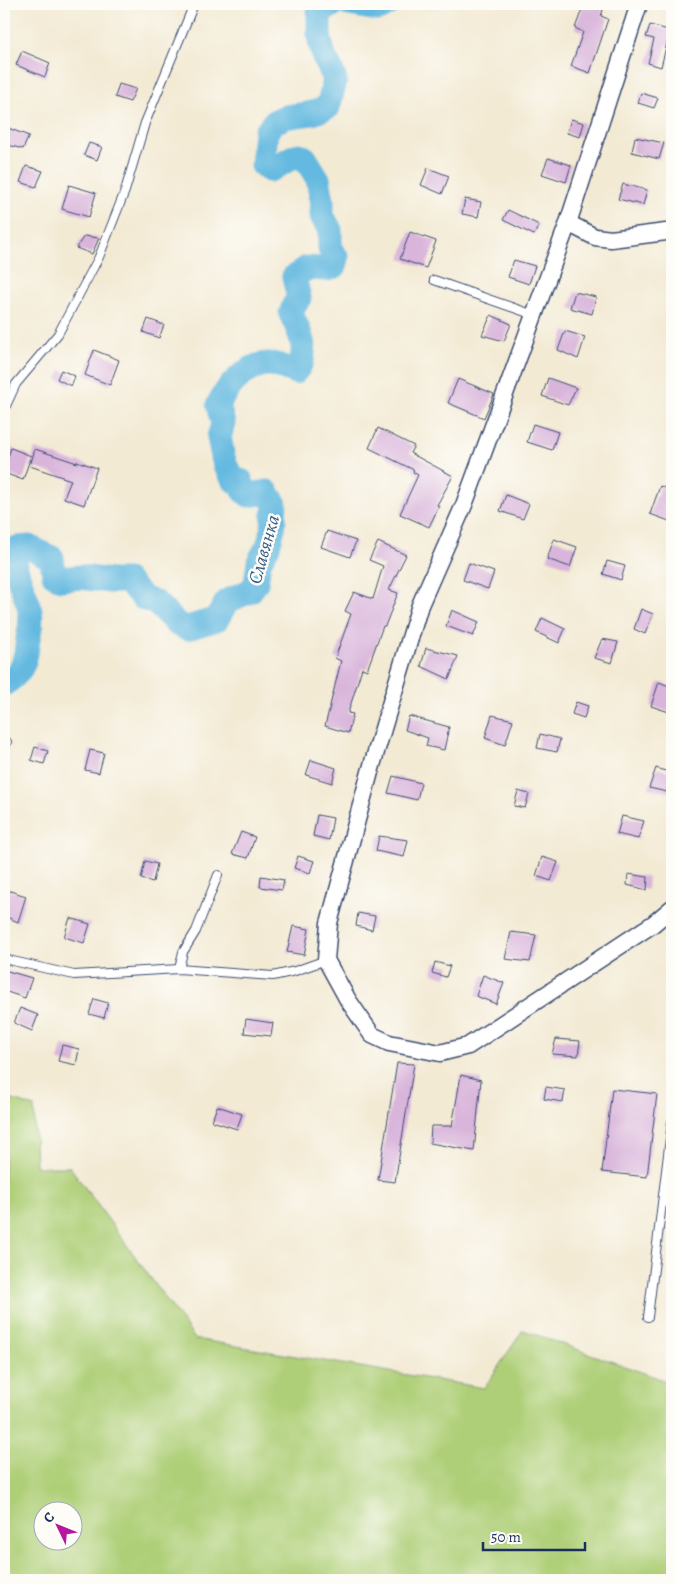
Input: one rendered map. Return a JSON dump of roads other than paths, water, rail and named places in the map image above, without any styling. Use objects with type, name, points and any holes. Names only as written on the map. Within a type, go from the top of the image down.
[{"type":"street","points":[[639,4],[568,223],[464,505],[420,605],[370,772],[329,922],[326,960],[348,1000],[372,1035],[389,1043],[440,1053],[468,1046],[653,924],[672,908]]},
{"type":"street","points":[[568,223],[595,237],[611,239],[672,232]]},
{"type":"lane","points":[[4,410],[16,384],[58,334],[99,257],[125,191],[145,123],[194,4]]},
{"type":"lane","points":[[434,280],[534,315]]},
{"type":"lane","points":[[179,969],[183,952],[196,931],[218,876]]},
{"type":"lane","points":[[4,959],[74,975],[179,969],[273,976],[295,971],[326,960]]},
{"type":"lane","points":[[648,1317],[672,1122]]},
{"type":"waterway","name":"Славянка","points":[[4,684],[18,673],[23,664],[31,625],[28,604],[15,563],[17,548],[29,547],[52,558],[54,575],[61,579],[81,577],[127,581],[143,598],[156,603],[177,624],[187,628],[217,619],[227,601],[250,591],[256,583],[259,562],[268,546],[273,528],[275,504],[267,492],[249,495],[244,491],[241,481],[234,480],[225,465],[219,437],[223,424],[218,405],[232,384],[252,368],[271,364],[282,366],[295,372],[300,365],[303,350],[298,328],[291,314],[299,298],[294,277],[307,268],[327,269],[335,266],[337,258],[330,249],[330,230],[322,216],[322,201],[318,179],[305,158],[299,155],[269,170],[263,165],[266,132],[274,122],[285,117],[313,113],[328,107],[335,81],[324,57],[319,37],[319,13],[334,4]]},
{"type":"waterway","name":"Славянка","points":[[349,4],[378,9],[388,4]]}]
